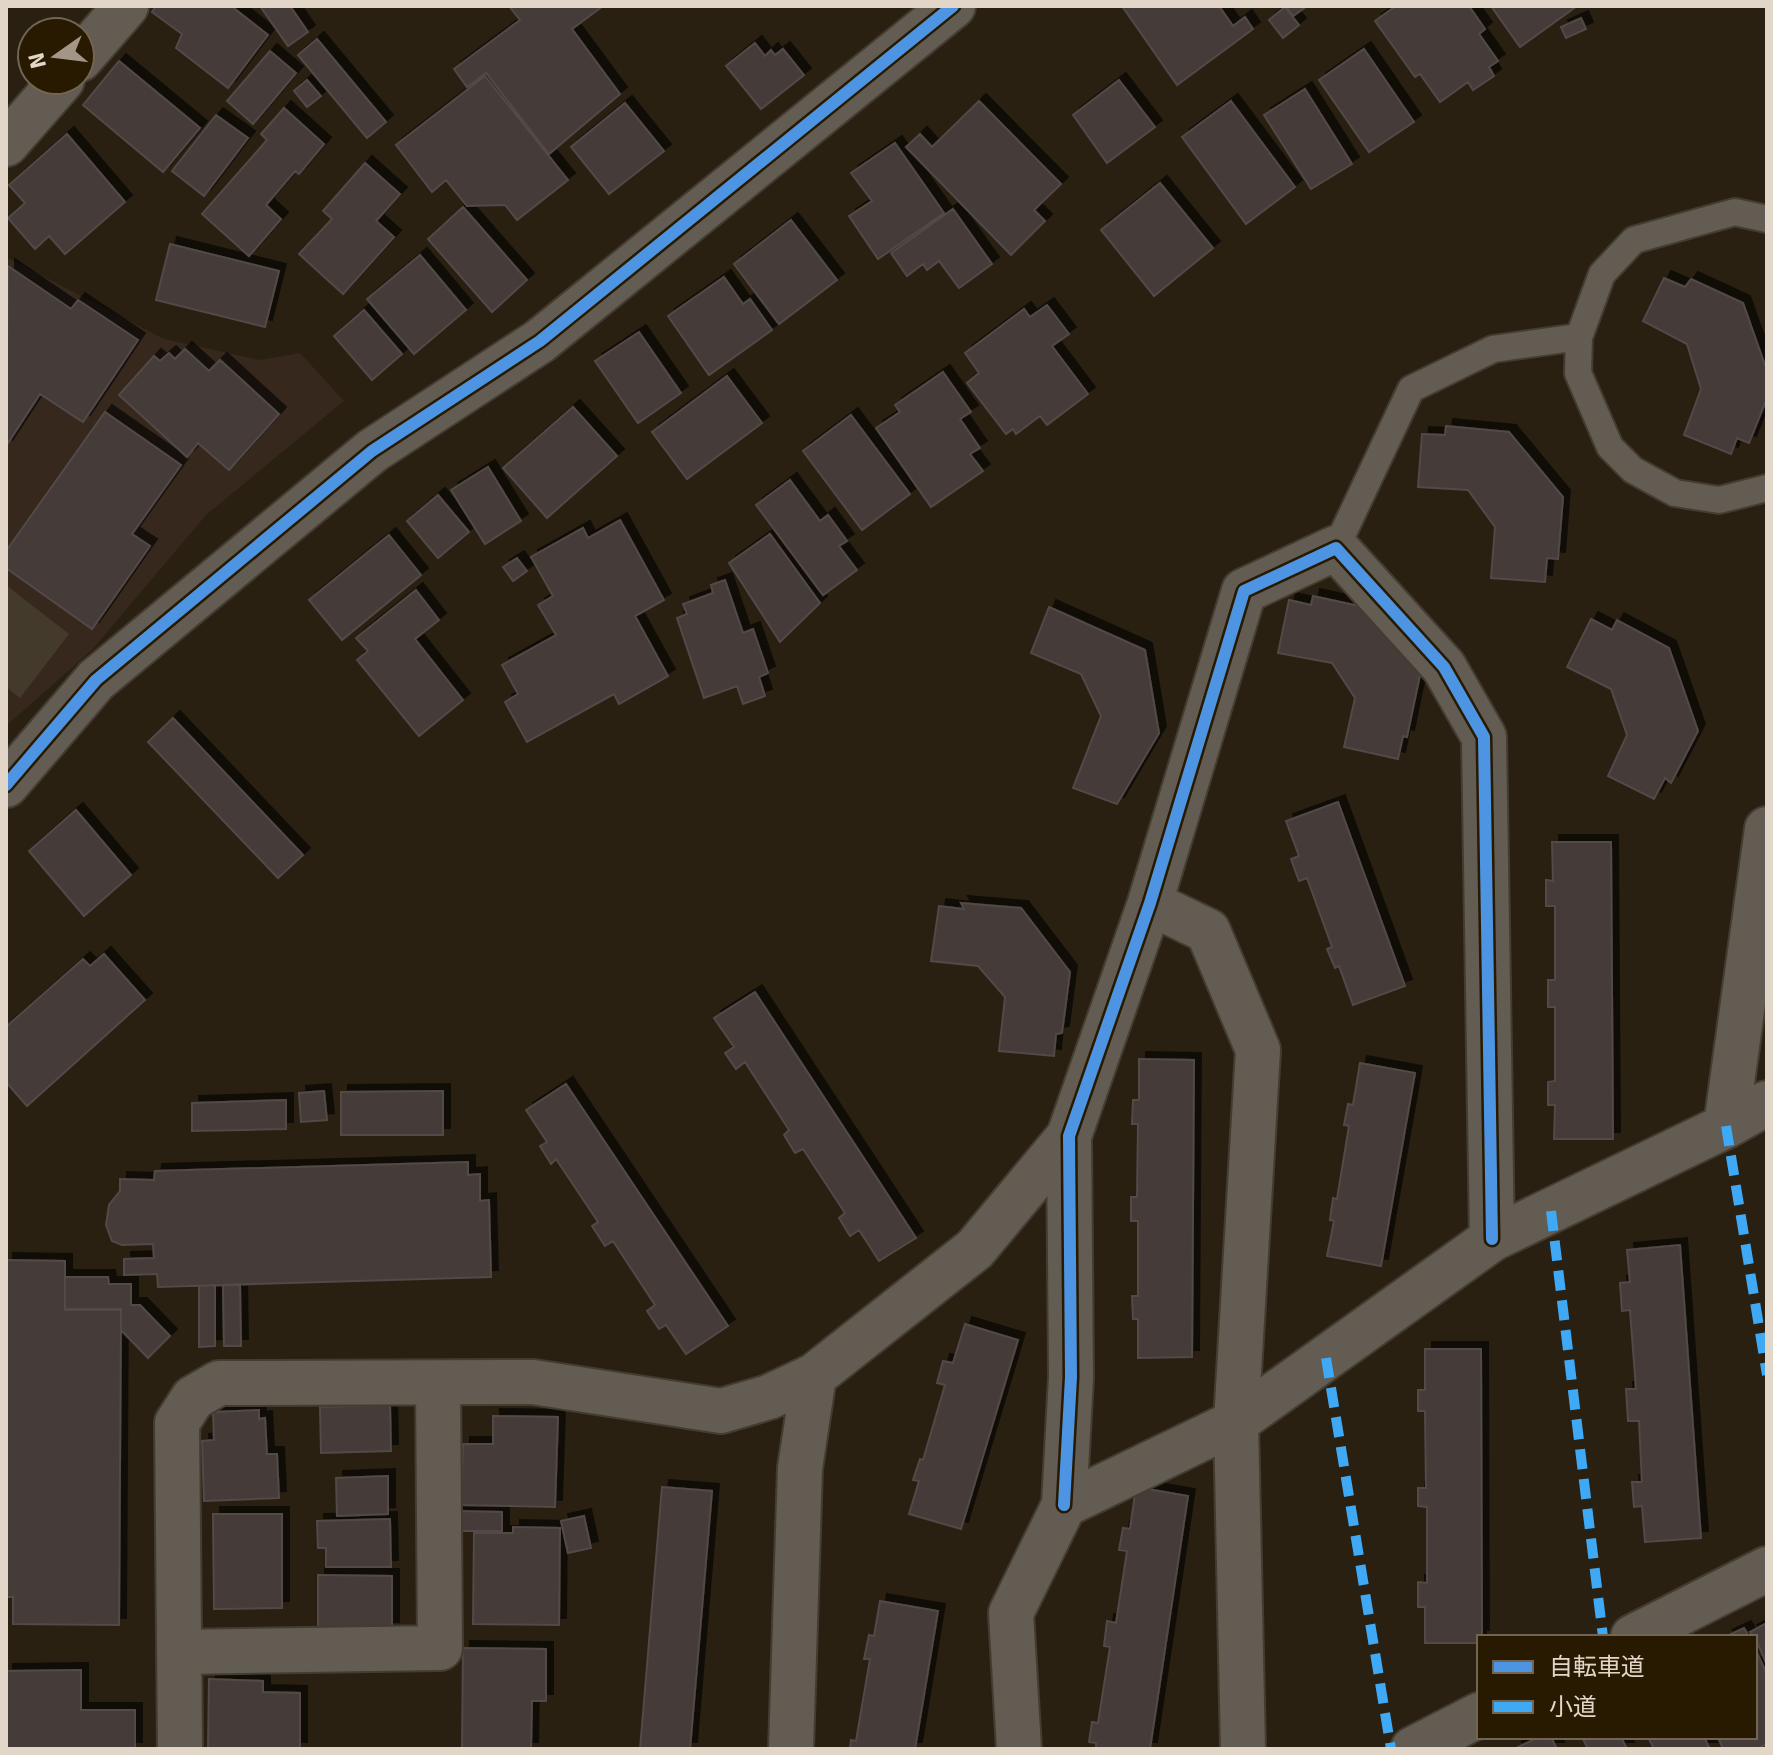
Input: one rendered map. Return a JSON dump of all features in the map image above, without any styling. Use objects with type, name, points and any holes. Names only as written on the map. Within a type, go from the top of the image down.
[{"type":"street","points":[[96,41],[126,6]]},
{"type":"street","points":[[6,785],[96,680],[372,451],[540,341],[953,6]]},
{"type":"street","points":[[6,144],[48,96]]},
{"type":"street","points":[[1019,1749],[1011,1613],[1064,1505],[1071,1377],[1069,1136],[1150,903],[1244,591],[1336,548],[1444,667],[1484,737],[1492,1239]]},
{"type":"street","points":[[1726,1126],[1767,829]]},
{"type":"street","points":[[1150,903],[1208,931],[1258,1050],[1236,1422],[1243,1749]]},
{"type":"street","points":[[1064,1505],[1236,1422],[1492,1239],[1726,1126],[1767,1103]]},
{"type":"street","points":[[180,1749],[177,1423],[193,1398],[219,1383],[533,1382],[721,1411],[769,1397],[814,1376],[975,1249],[1069,1136]]},
{"type":"street","points":[[791,1749],[800,1468],[814,1376]]},
{"type":"street","points":[[180,1652],[440,1648],[438,1383]]},
{"type":"street","points":[[1637,1635],[1767,1569]]},
{"type":"street","points":[[1413,1749],[1477,1716]]},
{"type":"lane","points":[[1767,219],[1735,212],[1634,240],[1602,274],[1579,337],[1578,373],[1610,447],[1633,470],[1675,493],[1719,500],[1767,488]]},
{"type":"lane","points":[[1336,548],[1411,389],[1493,349],[1579,337]]},
{"type":"lane","points":[[1767,821],[1767,829]]},
{"type":"shaded area","points":[[6,257],[164,339],[260,360],[300,353],[344,401],[206,515],[92,650],[6,726]]},
{"type":"shaded area","points":[[6,585],[69,634],[20,698],[6,687]]},
{"type":"building","points":[[156,6],[231,6],[268,35],[228,88],[176,48],[182,34],[152,12]]},
{"type":"building","points":[[260,6],[290,6],[308,32],[288,46]]},
{"type":"building","points":[[509,6],[603,6],[572,29],[620,94],[549,154],[486,73],[467,87],[454,69],[520,20]]},
{"type":"building","points":[[1122,6],[1219,6],[1233,26],[1245,17],[1253,29],[1177,85]]},
{"type":"building","points":[[1286,6],[1307,6],[1293,16]]},
{"type":"building","points":[[1396,6],[1469,6],[1485,29],[1479,34],[1498,61],[1489,67],[1494,76],[1473,90],[1468,82],[1440,102],[1420,74],[1415,77],[1375,21]]},
{"type":"building","points":[[1491,6],[1577,6],[1520,47]]},
{"type":"building","points":[[1285,7],[1299,25],[1283,38],[1269,20]]},
{"type":"building","points":[[1581,18],[1586,29],[1566,38],[1561,27]]},
{"type":"building","points":[[317,39],[386,122],[367,138],[298,55]]},
{"type":"building","points":[[755,43],[765,56],[771,50],[775,55],[783,49],[804,75],[761,109],[726,66]]},
{"type":"building","points":[[1364,49],[1414,122],[1369,152],[1319,80]]},
{"type":"building","points":[[270,51],[296,73],[253,124],[227,101]]},
{"type":"building","points":[[119,61],[200,128],[163,172],[83,105],[90,96],[96,96],[96,89]]},
{"type":"building","points":[[485,76],[568,180],[517,220],[505,205],[467,206],[446,180],[432,192],[396,145]]},
{"type":"building","points":[[307,80],[321,96],[307,107],[294,91]]},
{"type":"building","points":[[1119,80],[1155,127],[1107,163],[1073,115]]},
{"type":"building","points":[[1305,89],[1352,164],[1311,189],[1264,115]]},
{"type":"building","points":[[979,101],[1061,184],[1034,210],[1045,221],[1011,255],[906,147],[920,134],[932,147]]},
{"type":"building","points":[[1231,101],[1295,187],[1246,224],[1182,137]]},
{"type":"building","points":[[625,103],[664,151],[609,194],[571,147]]},
{"type":"building","points":[[284,108],[324,144],[299,174],[295,171],[266,205],[281,219],[249,256],[202,214],[267,140],[261,134]]},
{"type":"building","points":[[216,115],[248,138],[204,196],[172,171]]},
{"type":"building","points":[[67,134],[125,202],[65,254],[49,236],[35,249],[8,218],[25,203],[9,185]]},
{"type":"building","points":[[895,143],[944,213],[878,259],[849,216],[872,201],[851,173]]},
{"type":"building","points":[[365,163],[400,194],[376,221],[394,237],[343,294],[299,254],[332,219],[323,211]]},
{"type":"building","points":[[1160,183],[1213,248],[1154,296],[1101,230]]},
{"type":"building","points":[[463,207],[527,280],[492,312],[428,239]]},
{"type":"building","points":[[953,209],[992,264],[959,288],[939,261],[927,270],[923,264],[907,276],[891,253]]},
{"type":"building","points":[[791,220],[837,280],[779,324],[734,264]]},
{"type":"building","points":[[170,244],[279,271],[265,327],[156,300]]},
{"type":"building","points":[[420,255],[466,310],[414,354],[367,299]]},
{"type":"building","points":[[8,266],[71,309],[78,300],[138,340],[83,422],[40,394],[6,446]]},
{"type":"building","points":[[724,277],[743,304],[750,299],[772,330],[709,375],[668,316]]},
{"type":"building","points":[[1664,278],[1685,287],[1691,279],[1743,303],[1767,371],[1767,398],[1749,443],[1737,438],[1731,454],[1684,435],[1701,389],[1687,344],[1643,321]]},
{"type":"building","points":[[1047,305],[1069,334],[1052,346],[1088,394],[1047,425],[1040,416],[1016,434],[1013,429],[1006,434],[967,383],[979,373],[965,353],[1024,309],[1030,317]]},
{"type":"building","points":[[364,310],[402,354],[372,380],[334,336]]},
{"type":"building","points":[[639,332],[681,393],[638,423],[595,361]]},
{"type":"building","points":[[185,349],[209,371],[220,360],[279,414],[229,470],[198,443],[187,457],[119,395],[154,356],[160,361],[169,353],[175,359]]},
{"type":"building","points":[[943,372],[971,412],[960,419],[980,448],[970,454],[983,471],[931,507],[876,428],[900,412],[895,405]]},
{"type":"building","points":[[727,376],[762,423],[687,479],[652,432]]},
{"type":"building","points":[[573,407],[617,456],[547,518],[503,468]]},
{"type":"building","points":[[105,412],[181,465],[132,534],[150,546],[92,629],[6,568],[6,551]]},
{"type":"building","points":[[851,415],[910,494],[862,530],[803,451]]},
{"type":"building","points":[[1446,426],[1509,432],[1563,497],[1558,559],[1547,558],[1545,582],[1491,578],[1495,527],[1468,490],[1418,487],[1422,434],[1445,435]]},
{"type":"building","points":[[488,467],[521,521],[485,544],[451,490]]},
{"type":"building","points":[[790,480],[820,521],[828,515],[847,541],[839,546],[857,570],[823,595],[756,505]]},
{"type":"building","points":[[438,495],[469,532],[438,558],[407,521]]},
{"type":"building","points":[[620,520],[664,600],[635,616],[668,676],[619,704],[614,694],[527,742],[505,702],[518,694],[502,665],[556,635],[538,605],[553,596],[531,557],[583,528],[588,538]]},
{"type":"building","points":[[770,534],[820,603],[780,642],[729,563]]},
{"type":"building","points":[[389,535],[421,575],[342,640],[309,600]]},
{"type":"building","points":[[517,558],[527,571],[513,581],[503,567]]},
{"type":"building","points":[[725,580],[743,633],[753,629],[768,673],[759,677],[765,696],[743,704],[737,686],[704,698],[677,618],[687,614],[683,604],[713,593],[711,585]]},
{"type":"building","points":[[416,590],[439,620],[415,639],[463,700],[419,736],[357,660],[368,651],[356,638]]},
{"type":"building","points":[[1313,596],[1377,610],[1420,675],[1407,737],[1403,736],[1398,759],[1344,747],[1355,698],[1332,663],[1278,653],[1289,600],[1311,605]]},
{"type":"building","points":[[1049,607],[1145,650],[1159,733],[1117,804],[1073,788],[1101,716],[1081,674],[1031,653]]},
{"type":"building","points":[[1591,619],[1612,630],[1617,620],[1669,648],[1698,731],[1671,783],[1665,778],[1654,799],[1608,776],[1627,735],[1611,689],[1567,667]]},
{"type":"building","points":[[173,718],[303,855],[278,878],[148,742]]},
{"type":"building","points":[[1338,802],[1405,986],[1353,1005],[1339,966],[1335,968],[1327,949],[1332,947],[1307,878],[1299,881],[1291,859],[1299,856],[1286,821]]},
{"type":"building","points":[[76,810],[131,875],[84,916],[29,851]]},
{"type":"building","points":[[1552,842],[1611,842],[1613,1139],[1554,1139],[1555,1105],[1548,1105],[1548,1082],[1555,1081],[1555,1007],[1548,1007],[1548,980],[1555,980],[1555,906],[1546,906],[1546,880],[1553,881]]},
{"type":"building","points":[[961,903],[1021,908],[1070,972],[1062,1033],[1056,1034],[1054,1056],[999,1051],[1005,997],[978,966],[931,961],[939,906],[964,909]]},
{"type":"building","points":[[104,954],[145,1000],[27,1106],[6,1082],[6,1027],[83,959],[90,966]]},
{"type":"building","points":[[755,992],[916,1238],[879,1261],[859,1230],[850,1236],[839,1218],[845,1213],[803,1149],[795,1153],[784,1135],[789,1130],[745,1062],[736,1069],[725,1053],[734,1047],[714,1018]]},
{"type":"building","points":[[1139,1059],[1194,1060],[1192,1357],[1138,1358],[1138,1319],[1133,1319],[1132,1296],[1138,1296],[1138,1221],[1131,1221],[1131,1197],[1137,1197],[1138,1124],[1132,1124],[1133,1100],[1139,1100]]},
{"type":"building","points":[[1360,1063],[1415,1073],[1381,1266],[1327,1256],[1334,1221],[1330,1220],[1333,1198],[1337,1199],[1349,1126],[1344,1125],[1348,1104],[1353,1105]]},
{"type":"building","points":[[566,1084],[728,1326],[686,1354],[666,1325],[659,1329],[647,1311],[655,1305],[613,1241],[605,1246],[592,1226],[598,1222],[556,1159],[551,1164],[540,1146],[547,1142],[526,1110]]},
{"type":"building","points":[[324,1091],[327,1120],[301,1122],[299,1093]]},
{"type":"building","points":[[443,1091],[443,1135],[341,1135],[341,1092]]},
{"type":"building","points":[[286,1100],[286,1129],[192,1131],[192,1103]]},
{"type":"building","points":[[468,1162],[468,1175],[480,1174],[480,1201],[489,1200],[491,1277],[158,1287],[157,1274],[124,1275],[124,1259],[154,1258],[153,1244],[122,1245],[112,1241],[106,1225],[109,1205],[120,1191],[120,1179],[154,1180],[155,1171]]},
{"type":"building","points":[[1680,1245],[1701,1538],[1645,1542],[1642,1506],[1634,1507],[1632,1482],[1642,1482],[1639,1421],[1628,1421],[1626,1389],[1636,1389],[1630,1310],[1622,1311],[1620,1283],[1630,1282],[1627,1250]]},
{"type":"building","points":[[6,1260],[65,1261],[65,1310],[121,1310],[119,1625],[13,1624],[13,1597],[6,1597]]},
{"type":"building","points":[[65,1277],[108,1277],[109,1284],[131,1284],[131,1305],[140,1305],[170,1336],[148,1358],[121,1330],[121,1309],[65,1309]]},
{"type":"building","points":[[240,1284],[241,1346],[224,1346],[223,1285]]},
{"type":"building","points":[[215,1285],[215,1346],[199,1347],[199,1286]]},
{"type":"building","points":[[965,1324],[1018,1340],[961,1529],[909,1514],[919,1481],[913,1480],[920,1459],[923,1460],[945,1385],[937,1383],[943,1361],[953,1363]]},
{"type":"building","points":[[1425,1349],[1481,1349],[1482,1635],[1477,1635],[1477,1643],[1425,1643],[1425,1607],[1418,1607],[1418,1582],[1427,1583],[1427,1507],[1418,1506],[1418,1488],[1426,1488],[1425,1411],[1418,1411],[1418,1390],[1425,1390]]},
{"type":"building","points":[[390,1405],[391,1451],[321,1453],[320,1407]]},
{"type":"building","points":[[259,1410],[259,1419],[265,1418],[267,1454],[277,1454],[279,1498],[204,1501],[202,1441],[214,1440],[213,1412]]},
{"type":"building","points":[[493,1416],[558,1417],[555,1507],[461,1505],[463,1444],[493,1444]]},
{"type":"building","points":[[388,1476],[388,1514],[337,1516],[336,1478]]},
{"type":"building","points":[[662,1487],[712,1491],[690,1749],[640,1749]]},
{"type":"building","points":[[1136,1487],[1188,1496],[1150,1749],[1096,1749],[1096,1743],[1089,1742],[1092,1722],[1098,1723],[1110,1647],[1104,1646],[1107,1621],[1116,1623],[1127,1551],[1119,1550],[1123,1528],[1130,1529]]},
{"type":"building","points":[[457,1511],[502,1512],[502,1531],[456,1531]]},
{"type":"building","points":[[213,1514],[282,1514],[282,1608],[214,1609]]},
{"type":"building","points":[[584,1516],[591,1548],[568,1553],[561,1521]]},
{"type":"building","points":[[390,1519],[391,1567],[326,1567],[326,1548],[318,1548],[317,1521]]},
{"type":"building","points":[[513,1527],[560,1528],[559,1625],[473,1624],[474,1533],[513,1533]]},
{"type":"building","points":[[318,1575],[392,1576],[392,1629],[318,1628]]},
{"type":"building","points":[[880,1601],[938,1611],[915,1749],[850,1749],[851,1740],[856,1741],[870,1659],[864,1659],[869,1635],[874,1636]]},
{"type":"building","points":[[1767,1623],[1767,1665],[1757,1635],[1750,1632]]},
{"type":"building","points":[[1744,1628],[1748,1635],[1729,1635]]},
{"type":"building","points":[[463,1648],[546,1649],[546,1701],[532,1701],[531,1749],[462,1749]]},
{"type":"building","points":[[1757,1653],[1767,1674],[1767,1744],[1756,1749],[1723,1749],[1719,1739],[1757,1739]]},
{"type":"building","points":[[81,1670],[81,1710],[135,1710],[135,1749],[6,1749],[6,1671]]},
{"type":"building","points":[[209,1679],[263,1681],[263,1692],[300,1693],[300,1749],[208,1749]]},
{"type":"building","points":[[1535,1739],[1552,1739],[1557,1749],[1514,1749]]},
{"type":"building","points":[[1583,1739],[1622,1739],[1627,1749],[1588,1749]]},
{"type":"building","points":[[1649,1739],[1705,1739],[1710,1749],[1654,1749]]},
{"type":"marked path","points":[[1726,1126],[1767,1375]]},
{"type":"marked path","points":[[1551,1211],[1603,1635]]},
{"type":"marked path","points":[[1326,1358],[1391,1749]]},
{"type":"cycle path","points":[[6,785],[96,680],[372,451],[540,341],[953,6]]},
{"type":"cycle path","points":[[1064,1505],[1071,1377],[1069,1136],[1150,903],[1244,591],[1336,548],[1444,667],[1484,737],[1492,1239]]}]
